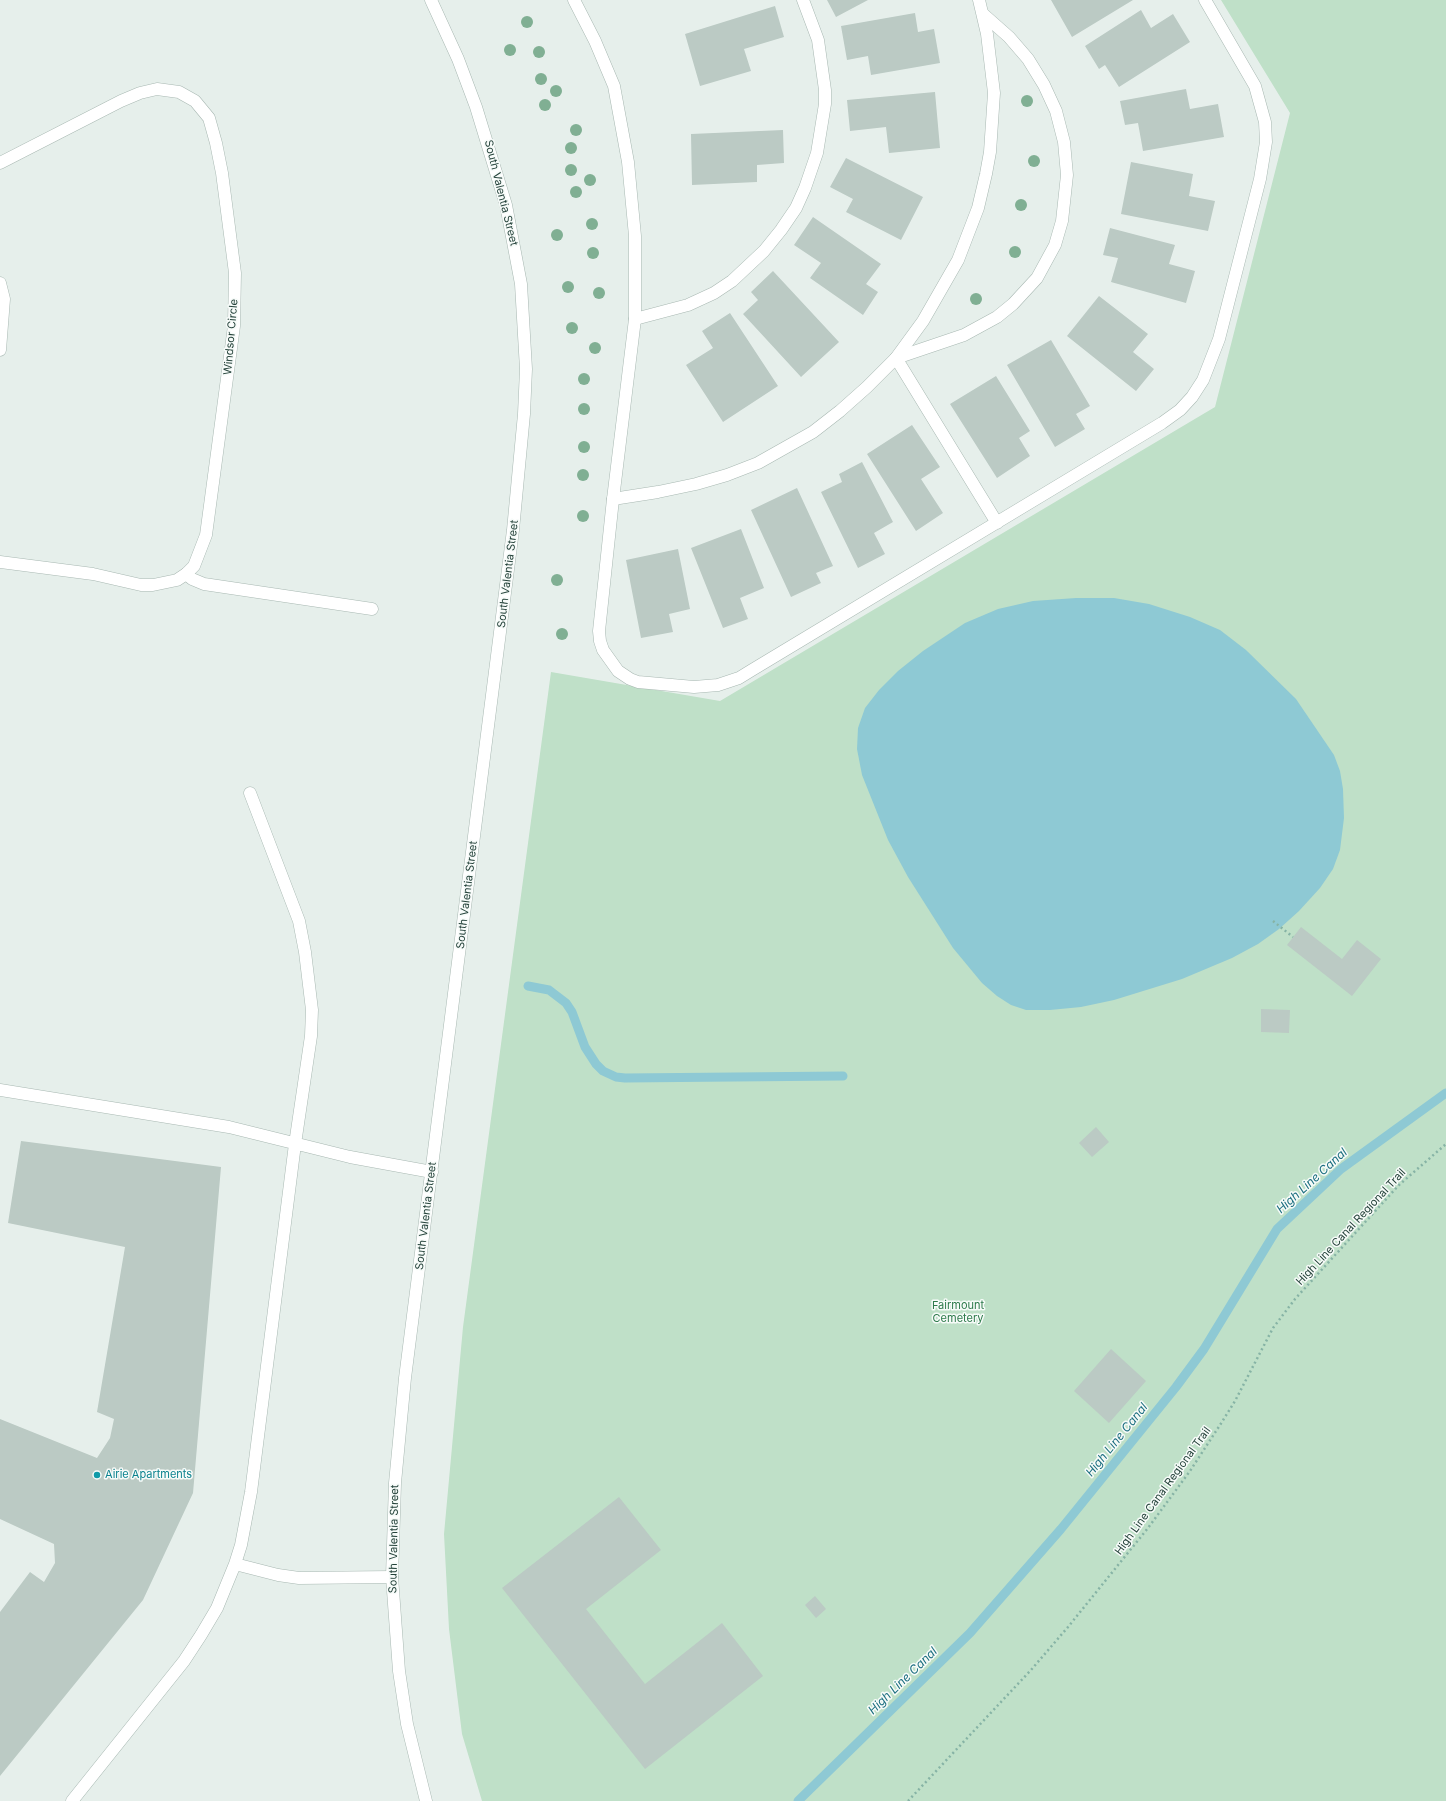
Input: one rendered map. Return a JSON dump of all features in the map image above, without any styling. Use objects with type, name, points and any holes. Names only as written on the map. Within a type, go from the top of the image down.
[{"type":"street","name":"South Valentia Street","points":[[426,1801],[412,1746],[401,1690],[392,1577],[397,1454],[513,530],[523,433],[526,369],[521,284],[506,205],[476,107],[458,59],[431,0]]},
{"type":"street","points":[[574,0],[606,65],[614,86],[628,162],[636,236],[635,319],[613,499],[599,631],[602,647],[615,668],[630,679],[642,683],[694,687],[718,685],[739,678],[1162,423],[1180,410],[1192,397],[1203,380],[1219,339],[1260,179],[1266,142],[1265,122],[1255,86],[1205,0]]},
{"type":"street","points":[[635,319],[688,305],[714,293],[732,281],[764,251],[796,208],[805,188],[817,153],[822,132],[825,90],[818,40],[803,0]]},
{"type":"street","points":[[613,499],[696,484],[727,475],[758,463],[806,436],[840,411],[867,388],[896,358],[923,321],[944,286],[958,260],[978,208],[990,152],[994,116],[992,74],[983,14],[979,0]]},
{"type":"street","points":[[896,358],[964,335],[991,321],[1013,304],[1037,278],[1055,245],[1062,222],[1068,175],[1064,142],[1056,111],[1044,85],[1028,59],[1009,38],[983,14]]},
{"type":"street","name":"Windsor Circle","points":[[0,163],[121,101],[140,93],[157,89],[179,92],[195,101],[209,118],[222,173],[235,273],[234,326],[206,535],[199,557],[186,574],[166,583],[141,585],[93,574],[0,562]]},
{"type":"street","points":[[0,283],[4,299],[0,350]]},
{"type":"street","points":[[896,358],[997,523]]},
{"type":"street","points":[[186,574],[192,579],[204,584],[372,609]]},
{"type":"street","points":[[72,1801],[184,1661],[217,1608],[235,1564],[247,1511],[260,1433],[295,1144],[311,1036],[312,1010],[306,952],[299,921],[250,793]]},
{"type":"street","points":[[0,1090],[229,1127],[368,1161],[432,1172]]},
{"type":"street","points":[[235,1564],[278,1575],[300,1578],[392,1577]]},
{"type":"path","points":[[1273,921],[1292,937]]},
{"type":"path","name":"High Line Canal Regional Trail","points":[[908,1801],[1031,1670],[1148,1528],[1190,1471],[1220,1425],[1235,1401],[1273,1328],[1295,1299],[1399,1185],[1446,1144]]},
{"type":"green space","name":"Fairmount Cemetery","points":[[1221,0],[1446,0],[1446,1801],[482,1801],[462,1734],[449,1629],[444,1534],[463,1327],[551,672],[720,701],[1215,407],[1290,113]]},
{"type":"water","points":[[1076,598],[1114,598],[1149,604],[1190,617],[1220,630],[1246,650],[1296,699],[1334,755],[1340,771],[1343,789],[1344,818],[1340,850],[1333,869],[1320,888],[1299,911],[1279,929],[1258,944],[1232,958],[1182,979],[1114,1000],[1081,1007],[1050,1010],[1026,1010],[1011,1005],[997,996],[982,983],[953,948],[908,877],[888,840],[862,775],[857,749],[858,728],[865,708],[879,690],[898,671],[923,651],[965,623],[998,609],[1033,601]]},
{"type":"building","points":[[827,0],[868,0],[836,17]]},
{"type":"building","points":[[1051,0],[1133,0],[1072,37]]},
{"type":"building","points":[[775,6],[784,37],[744,49],[751,71],[700,86],[685,34]]},
{"type":"building","points":[[1141,10],[1151,28],[1173,14],[1190,42],[1119,87],[1105,65],[1099,69],[1085,46]]},
{"type":"building","points":[[915,13],[918,32],[934,29],[940,63],[871,75],[868,56],[847,60],[841,26]]},
{"type":"building","points":[[1186,89],[1190,109],[1218,104],[1224,137],[1143,151],[1138,123],[1125,125],[1120,101]]},
{"type":"building","points":[[935,92],[940,148],[889,153],[886,127],[850,131],[847,100]]},
{"type":"building","points":[[783,130],[784,163],[757,165],[757,182],[692,185],[691,134]]},
{"type":"building","points":[[846,158],[923,197],[901,240],[846,212],[853,199],[830,187]]},
{"type":"building","points":[[1131,162],[1193,174],[1189,196],[1215,201],[1208,231],[1121,214]]},
{"type":"building","points":[[813,217],[881,264],[866,284],[878,292],[863,315],[810,278],[821,263],[794,245]]},
{"type":"building","points":[[1110,228],[1175,245],[1169,264],[1195,271],[1186,303],[1111,282],[1118,258],[1103,255]]},
{"type":"building","points":[[773,271],[839,342],[801,377],[743,314],[758,300],[751,292]]},
{"type":"building","points":[[1099,296],[1148,334],[1133,352],[1154,369],[1136,391],[1067,336]]},
{"type":"building","points":[[730,313],[778,386],[723,422],[686,365],[713,348],[702,331]]},
{"type":"building","points":[[1051,340],[1090,406],[1076,414],[1085,429],[1055,447],[1007,365]]},
{"type":"building","points":[[996,376],[1030,431],[1019,438],[1030,456],[997,478],[950,404]]},
{"type":"building","points":[[912,425],[940,467],[921,479],[943,513],[916,531],[867,454]]},
{"type":"building","points":[[862,462],[893,522],[874,533],[885,554],[858,568],[821,492],[842,482],[839,474]]},
{"type":"building","points":[[797,488],[833,566],[816,573],[821,583],[791,597],[751,510]]},
{"type":"building","points":[[741,529],[764,588],[740,598],[748,619],[723,628],[691,548]]},
{"type":"building","points":[[678,549],[690,609],[669,614],[673,632],[641,638],[626,560]]},
{"type":"building","points":[[1301,927],[1342,959],[1357,940],[1381,959],[1352,996],[1287,945]]},
{"type":"building","points":[[1261,1009],[1290,1010],[1289,1033],[1261,1032]]},
{"type":"building","points":[[1096,1127],[1109,1142],[1092,1157],[1079,1143]]},
{"type":"building","name":"Airie Apartments","points":[[21,1141],[221,1167],[193,1493],[143,1600],[0,1776],[0,1612],[30,1572],[44,1582],[55,1563],[54,1544],[0,1519],[0,1419],[97,1458],[110,1438],[114,1419],[97,1412],[125,1247],[8,1223]]},
{"type":"building","points":[[1111,1349],[1146,1381],[1109,1423],[1074,1391]]},
{"type":"building","points":[[619,1497],[661,1550],[586,1609],[645,1684],[722,1623],[763,1676],[645,1769],[502,1588]]},
{"type":"building","points":[[815,1596],[826,1609],[816,1618],[805,1605]]},
{"type":"waterway","points":[[528,986],[549,990],[566,1003],[572,1012],[585,1047],[596,1064],[603,1071],[616,1077],[843,1076]]},
{"type":"waterway","name":"High Line Canal","points":[[798,1801],[970,1633],[1061,1529],[1176,1387],[1204,1349],[1277,1229],[1341,1169],[1446,1093]]},
{"type":"place","name":"Airie Apartments","points":[[97,1475]]}]
